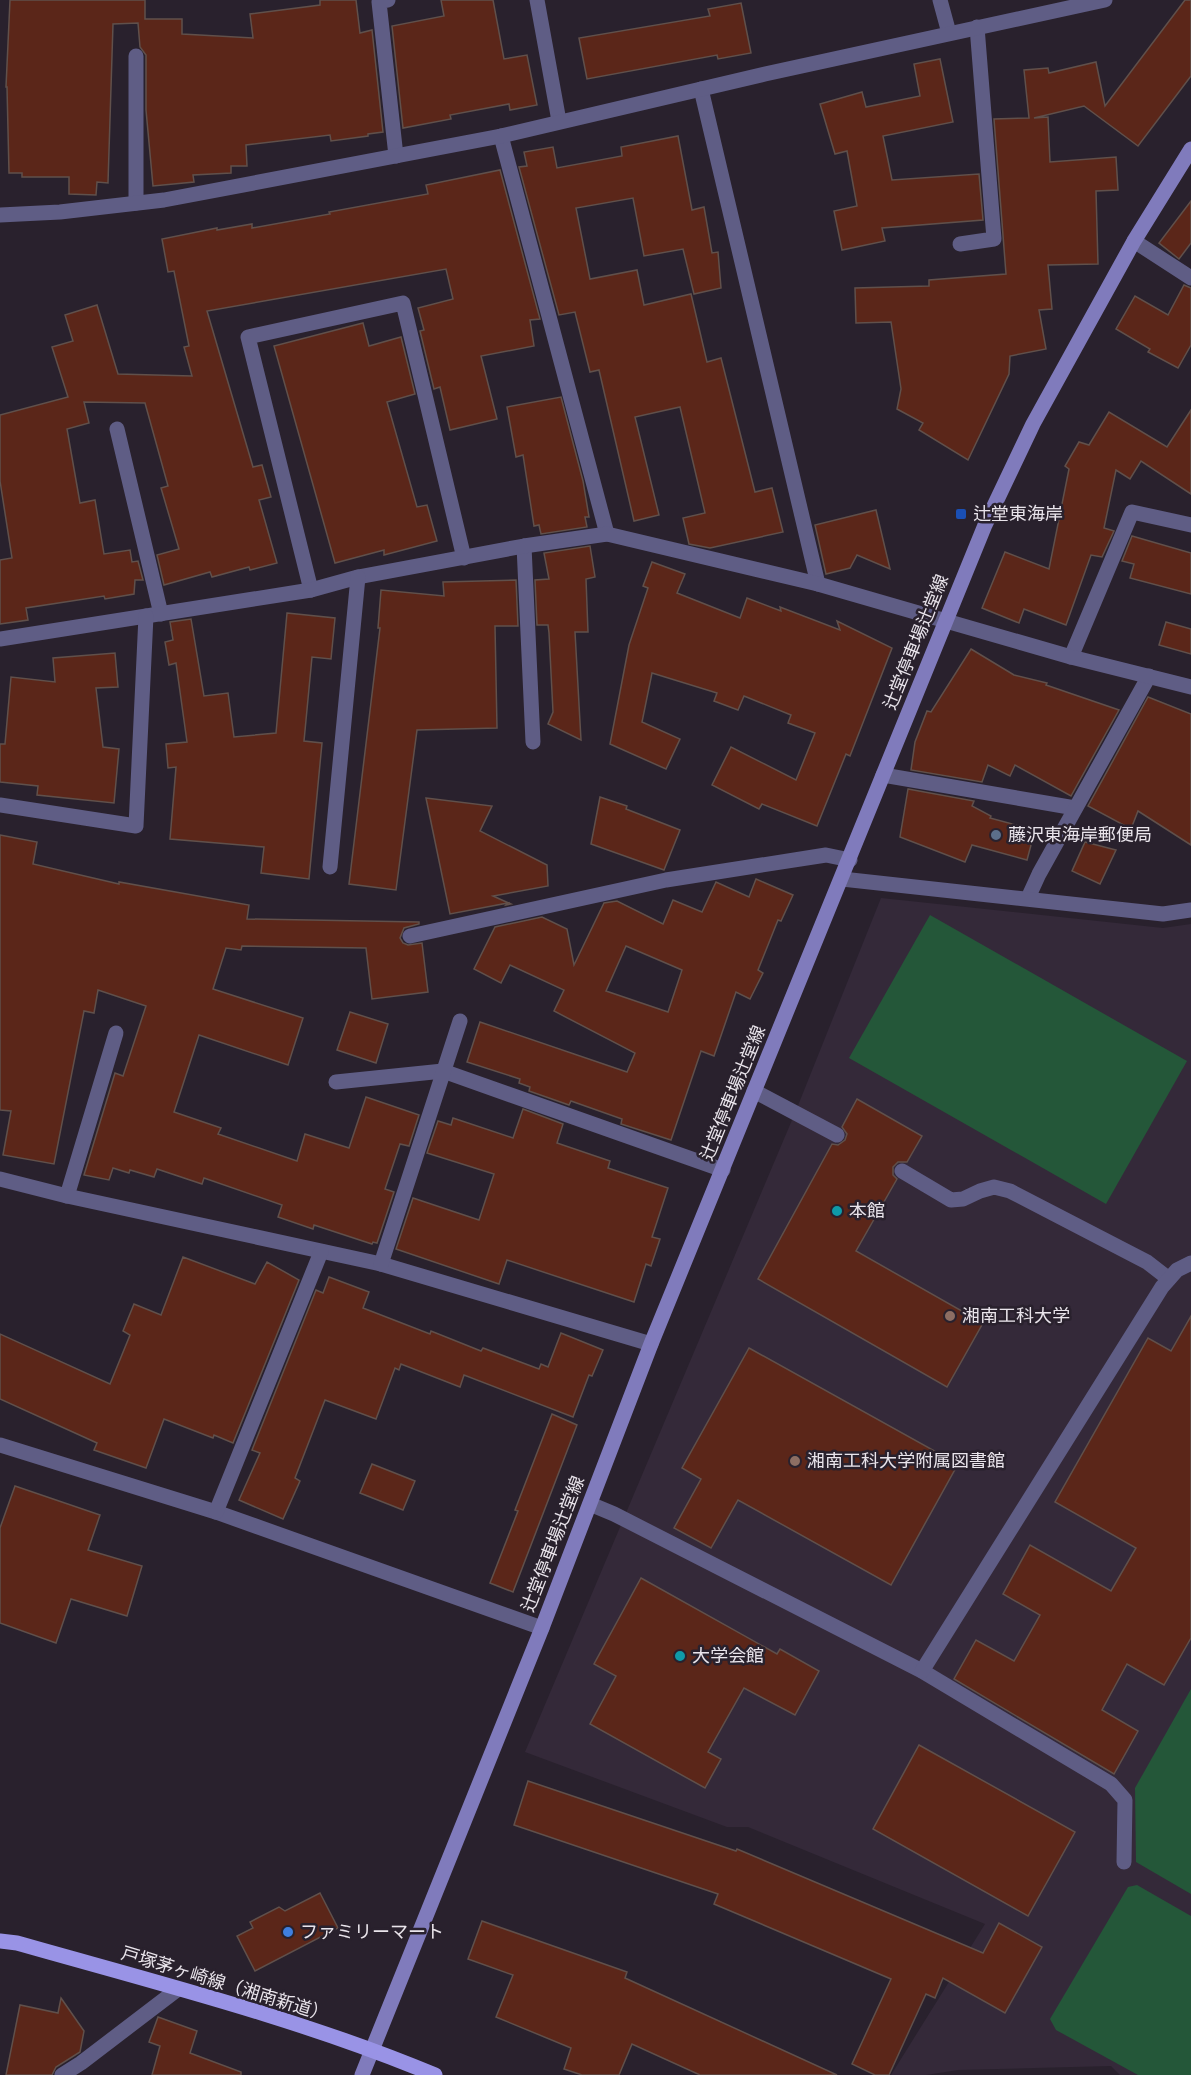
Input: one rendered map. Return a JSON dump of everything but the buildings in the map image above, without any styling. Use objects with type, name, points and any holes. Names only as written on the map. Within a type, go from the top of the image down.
[{"type":"main road","name":"辻堂停車場辻堂線","points":[[362,2075],[542,1628],[651,1344],[985,525],[1033,424],[1134,241],[1191,148]]},
{"type":"main road","name":"戸塚茅ヶ崎線（湘南新道）","points":[[0,1941],[17,1943],[178,1989],[371,2048],[435,2075]]},
{"type":"street","points":[[388,0],[379,2],[396,156]]},
{"type":"street","points":[[537,0],[559,122]]},
{"type":"street","points":[[940,0],[949,33]]},
{"type":"street","points":[[0,215],[60,212],[164,200],[501,136],[700,89],[1105,0]]},
{"type":"street","points":[[960,244],[994,239],[977,27]]},
{"type":"street","points":[[136,56],[136,203]]},
{"type":"street","points":[[700,89],[818,584]]},
{"type":"street","points":[[501,136],[607,534]]},
{"type":"street","points":[[1134,241],[1191,278]]},
{"type":"street","points":[[310,590],[248,337],[403,303],[464,558]]},
{"type":"street","points":[[0,805],[136,826],[153,615],[117,429]]},
{"type":"street","points":[[1071,657],[1132,512],[1191,525]]},
{"type":"street","points":[[0,639],[310,590],[358,577],[524,546],[607,534],[818,584],[1071,657],[1191,687]]},
{"type":"street","points":[[524,546],[533,742]]},
{"type":"street","points":[[330,867],[358,577]]},
{"type":"street","points":[[1028,898],[1075,808],[1149,676]]},
{"type":"street","points":[[883,775],[1075,808]]},
{"type":"street","points":[[410,936],[666,880],[826,855],[850,860]]},
{"type":"street","points":[[842,879],[1163,914],[1191,910]]},
{"type":"street","points":[[381,1264],[460,1021]]},
{"type":"street","points":[[66,1196],[116,1033]]},
{"type":"street","points":[[336,1082],[443,1071],[723,1170]]},
{"type":"street","points":[[754,1091],[837,1135]]},
{"type":"street","points":[[902,1171],[951,1200],[963,1199],[994,1187],[1010,1191],[1147,1262],[1169,1279]]},
{"type":"street","points":[[0,1179],[66,1196],[381,1264],[651,1344]]},
{"type":"street","points":[[216,1512],[321,1252]]},
{"type":"street","points":[[922,1671],[1169,1279],[1177,1270],[1191,1263]]},
{"type":"street","points":[[0,1445],[216,1512],[542,1628]]},
{"type":"street","points":[[590,1504],[614,1514],[922,1671],[1111,1784],[1125,1800],[1124,1862]]},
{"type":"street","points":[[62,2075],[178,1989]]},
{"type":"shaded area","name":"湘南工科大学","points":[[881,898],[1163,928],[1191,924],[1191,2075],[1120,2075],[1111,2066],[958,2070],[926,2075],[891,2075],[985,1924],[748,1827],[727,1827],[525,1752],[795,1113]]},
{"type":"green space","points":[[930,915],[1187,1061],[1106,1204],[849,1058]]},
{"type":"green space","points":[[1191,1689],[1191,1894],[1136,1862],[1135,1788]]},
{"type":"green space","points":[[1137,1885],[1191,1916],[1191,2075],[1138,2075],[1056,2030],[1050,2019],[1128,1887]]},
{"type":"place","name":"辻堂東海岸","points":[[961,514]]},
{"type":"place","name":"藤沢東海岸郵便局","points":[[996,835]]},
{"type":"place","name":"本館","points":[[837,1211]]},
{"type":"place","name":"湘南工科大学","points":[[950,1316]]},
{"type":"place","name":"湘南⼯科⼤学附属図書館","points":[[795,1461]]},
{"type":"place","name":"大学会館","points":[[680,1656]]},
{"type":"place","name":"ファミリーマート","points":[[288,1932]]}]
